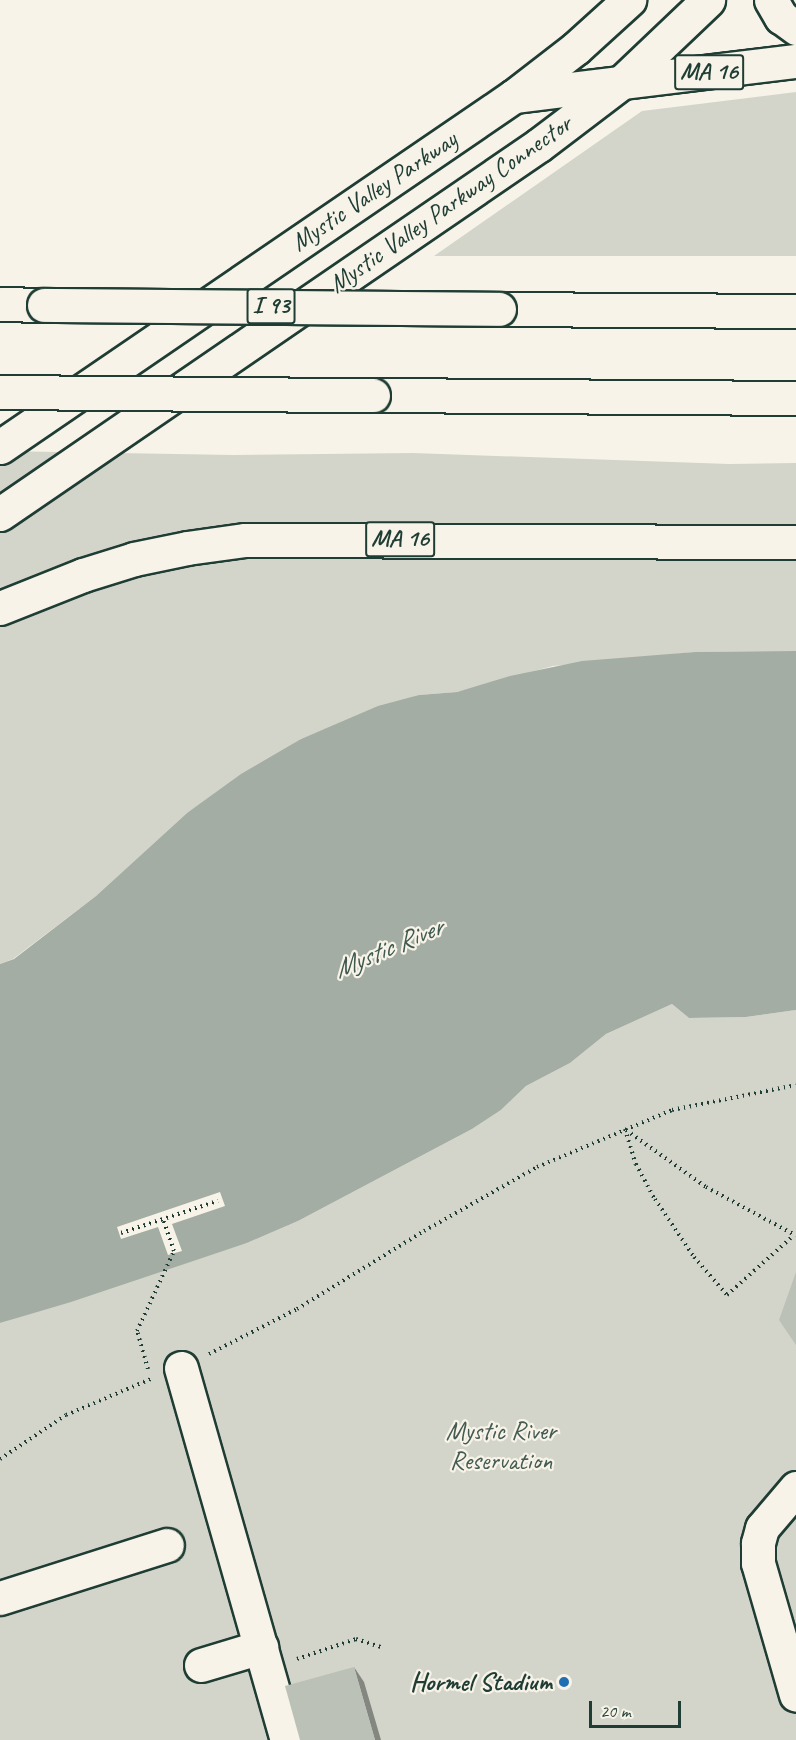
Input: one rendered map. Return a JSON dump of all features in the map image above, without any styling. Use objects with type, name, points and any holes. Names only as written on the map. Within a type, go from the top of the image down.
[{"type":"main road","name":"Mystic Valley Parkway Connector","points":[[514,96],[576,48],[628,0]]},
{"type":"main road","name":"Mystic Valley Parkway Connector","points":[[0,514],[539,146],[622,82],[708,0]]},
{"type":"main road","points":[[771,0],[781,17],[796,28]]},
{"type":"main road","name":"Mystic Valley Parkway","points":[[0,447],[514,96],[796,61]]},
{"type":"main road","name":"I 93","points":[[0,304],[796,311]]},
{"type":"main road","points":[[0,392],[796,398]]},
{"type":"main road","name":"MA 16","points":[[0,608],[75,578],[134,559],[186,548],[245,540],[796,542]]},
{"type":"main road","points":[[181,1368],[287,1740]]},
{"type":"main road","points":[[794,1678],[758,1563],[758,1544],[762,1528],[796,1488]]},
{"type":"main road","points":[[0,1598],[167,1545]]},
{"type":"main road","points":[[201,1665],[264,1658]]},
{"type":"path","points":[[0,1459],[66,1415],[181,1368],[297,1309],[424,1231],[537,1167],[672,1110],[796,1085]]},
{"type":"path","points":[[625,1129],[706,1187],[795,1235],[727,1295],[694,1257],[655,1199],[636,1164],[625,1129]]},
{"type":"path","points":[[121,1233],[218,1201]]},
{"type":"path","points":[[151,1379],[138,1331],[174,1251],[163,1219]]},
{"type":"path","points":[[264,1658],[356,1639],[384,1648]]},
{"type":"green space","points":[[796,92],[796,256],[434,256],[642,111]]},
{"type":"green space","points":[[0,451],[233,455],[413,453],[729,464],[796,463],[796,651],[695,652],[553,666],[457,692],[419,695],[323,730],[301,739],[187,813],[96,896],[13,959],[0,964]]},
{"type":"green space","name":"Mystic River Reservation","points":[[672,1004],[689,1018],[746,1017],[796,1010],[796,1740],[0,1740],[0,1323],[247,1243],[298,1221],[472,1129],[501,1110],[526,1086],[570,1063],[606,1034]]},
{"type":"water","name":"Mystic River","points":[[796,651],[796,1010],[746,1017],[689,1018],[672,1004],[606,1034],[570,1063],[526,1086],[501,1110],[472,1129],[298,1221],[247,1243],[71,1302],[0,1323],[0,964],[14,959],[96,896],[187,813],[241,774],[301,739],[378,706],[419,695],[457,692],[510,676],[582,661],[695,652]]},
{"type":"pier","points":[[220,1192],[225,1206],[172,1224],[182,1251],[168,1255],[158,1227],[121,1239],[117,1227]]},
{"type":"building","points":[[796,1272],[796,1345],[779,1320]]},
{"type":"building","points":[[354,1667],[375,1740],[300,1740],[285,1686]]},
{"type":"place","name":"Hormel Stadium","points":[[564,1682]]}]
